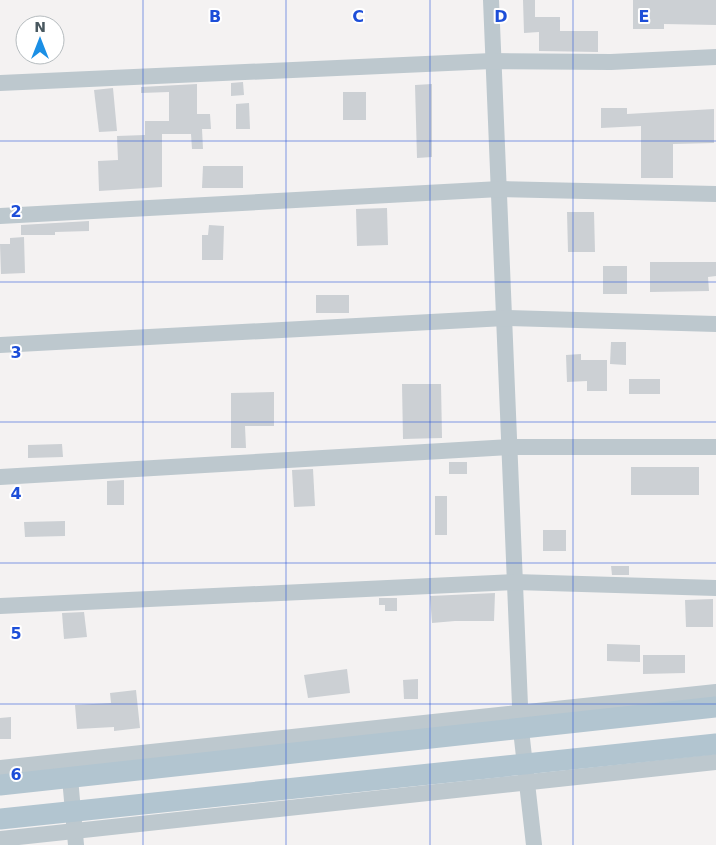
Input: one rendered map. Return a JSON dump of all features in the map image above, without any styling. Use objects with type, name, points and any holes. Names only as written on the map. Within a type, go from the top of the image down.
[{"type":"main road","points":[[0,785],[521,722],[716,707]]},
{"type":"main road","points":[[0,819],[74,829],[527,773],[716,744]]},
{"type":"street","points":[[491,0],[492,61],[506,318],[521,722],[534,845]]},
{"type":"street","points":[[0,83],[492,61],[611,62],[716,57]]},
{"type":"street","points":[[0,216],[500,188],[716,194]]},
{"type":"street","points":[[0,345],[506,318],[716,324]]},
{"type":"street","points":[[0,477],[511,447],[716,447]]},
{"type":"street","points":[[0,606],[515,582],[716,588]]},
{"type":"street","points":[[0,768],[521,722],[716,692]]},
{"type":"street","points":[[527,773],[716,762]]},
{"type":"street","points":[[0,839],[74,829],[70,778]]},
{"type":"building","points":[[523,0],[535,0],[535,17],[560,17],[560,31],[598,31],[598,52],[539,51],[539,32],[524,33]]},
{"type":"building","points":[[633,0],[716,0],[716,25],[664,24],[664,29],[633,29]]},
{"type":"building","points":[[243,82],[244,95],[231,96],[231,83]]},
{"type":"building","points":[[197,84],[197,114],[210,114],[211,129],[202,129],[203,149],[192,149],[191,134],[162,134],[162,187],[99,191],[98,161],[118,160],[117,136],[145,135],[145,121],[169,121],[169,92],[141,93],[141,87]]},
{"type":"building","points":[[432,84],[432,157],[417,158],[415,85]]},
{"type":"building","points":[[113,88],[117,131],[99,132],[94,90]]},
{"type":"building","points":[[343,92],[366,92],[366,120],[343,120]]},
{"type":"building","points":[[249,103],[250,129],[236,129],[236,104]]},
{"type":"building","points":[[601,108],[627,108],[627,114],[714,109],[714,143],[673,144],[673,178],[641,178],[641,126],[601,128]]},
{"type":"building","points":[[203,166],[243,166],[243,188],[202,188]]},
{"type":"building","points":[[387,208],[388,245],[357,246],[356,209]]},
{"type":"building","points":[[567,212],[594,212],[595,252],[568,252]]},
{"type":"building","points":[[89,221],[89,231],[55,232],[55,235],[21,235],[21,225]]},
{"type":"building","points":[[209,225],[224,226],[223,260],[202,260],[202,235],[208,235]]},
{"type":"building","points":[[24,237],[25,273],[1,274],[0,244],[10,244],[10,238]]},
{"type":"building","points":[[650,262],[716,262],[716,276],[708,277],[709,291],[650,292]]},
{"type":"building","points":[[603,266],[627,266],[627,294],[603,294]]},
{"type":"building","points":[[316,295],[349,295],[349,313],[316,313]]},
{"type":"building","points":[[611,342],[626,342],[626,365],[610,364]]},
{"type":"building","points":[[581,354],[581,360],[607,360],[607,391],[587,391],[587,381],[567,382],[566,355]]},
{"type":"building","points":[[629,379],[660,379],[660,394],[629,394]]},
{"type":"building","points":[[402,384],[441,384],[442,438],[403,439]]},
{"type":"building","points":[[274,392],[274,426],[245,426],[246,448],[231,448],[231,393]]},
{"type":"building","points":[[62,444],[63,457],[28,458],[28,445]]},
{"type":"building","points":[[449,462],[467,462],[467,474],[449,474]]},
{"type":"building","points":[[631,467],[699,467],[699,495],[631,495]]},
{"type":"building","points":[[313,469],[315,506],[294,507],[292,470]]},
{"type":"building","points":[[124,480],[124,505],[107,505],[107,481]]},
{"type":"building","points":[[435,496],[447,496],[447,535],[435,535]]},
{"type":"building","points":[[65,521],[65,536],[25,537],[24,522]]},
{"type":"building","points":[[543,530],[566,530],[566,551],[543,551]]},
{"type":"building","points":[[611,566],[629,566],[629,575],[612,575]]},
{"type":"building","points":[[495,593],[494,621],[432,623],[430,596]]},
{"type":"building","points":[[379,598],[397,598],[397,611],[385,611],[385,605],[379,605]]},
{"type":"building","points":[[713,599],[713,627],[686,627],[685,600]]},
{"type":"building","points":[[84,612],[87,637],[64,639],[62,613]]},
{"type":"building","points":[[607,644],[640,645],[640,662],[607,661]]},
{"type":"building","points":[[643,655],[685,655],[685,673],[643,674]]},
{"type":"building","points":[[347,669],[350,693],[308,698],[304,675]]},
{"type":"building","points":[[418,679],[418,699],[404,699],[403,680]]},
{"type":"building","points":[[136,690],[140,728],[114,731],[114,727],[77,729],[75,705],[111,703],[110,693]]},
{"type":"building","points":[[11,717],[11,739],[0,739],[0,718]]}]
